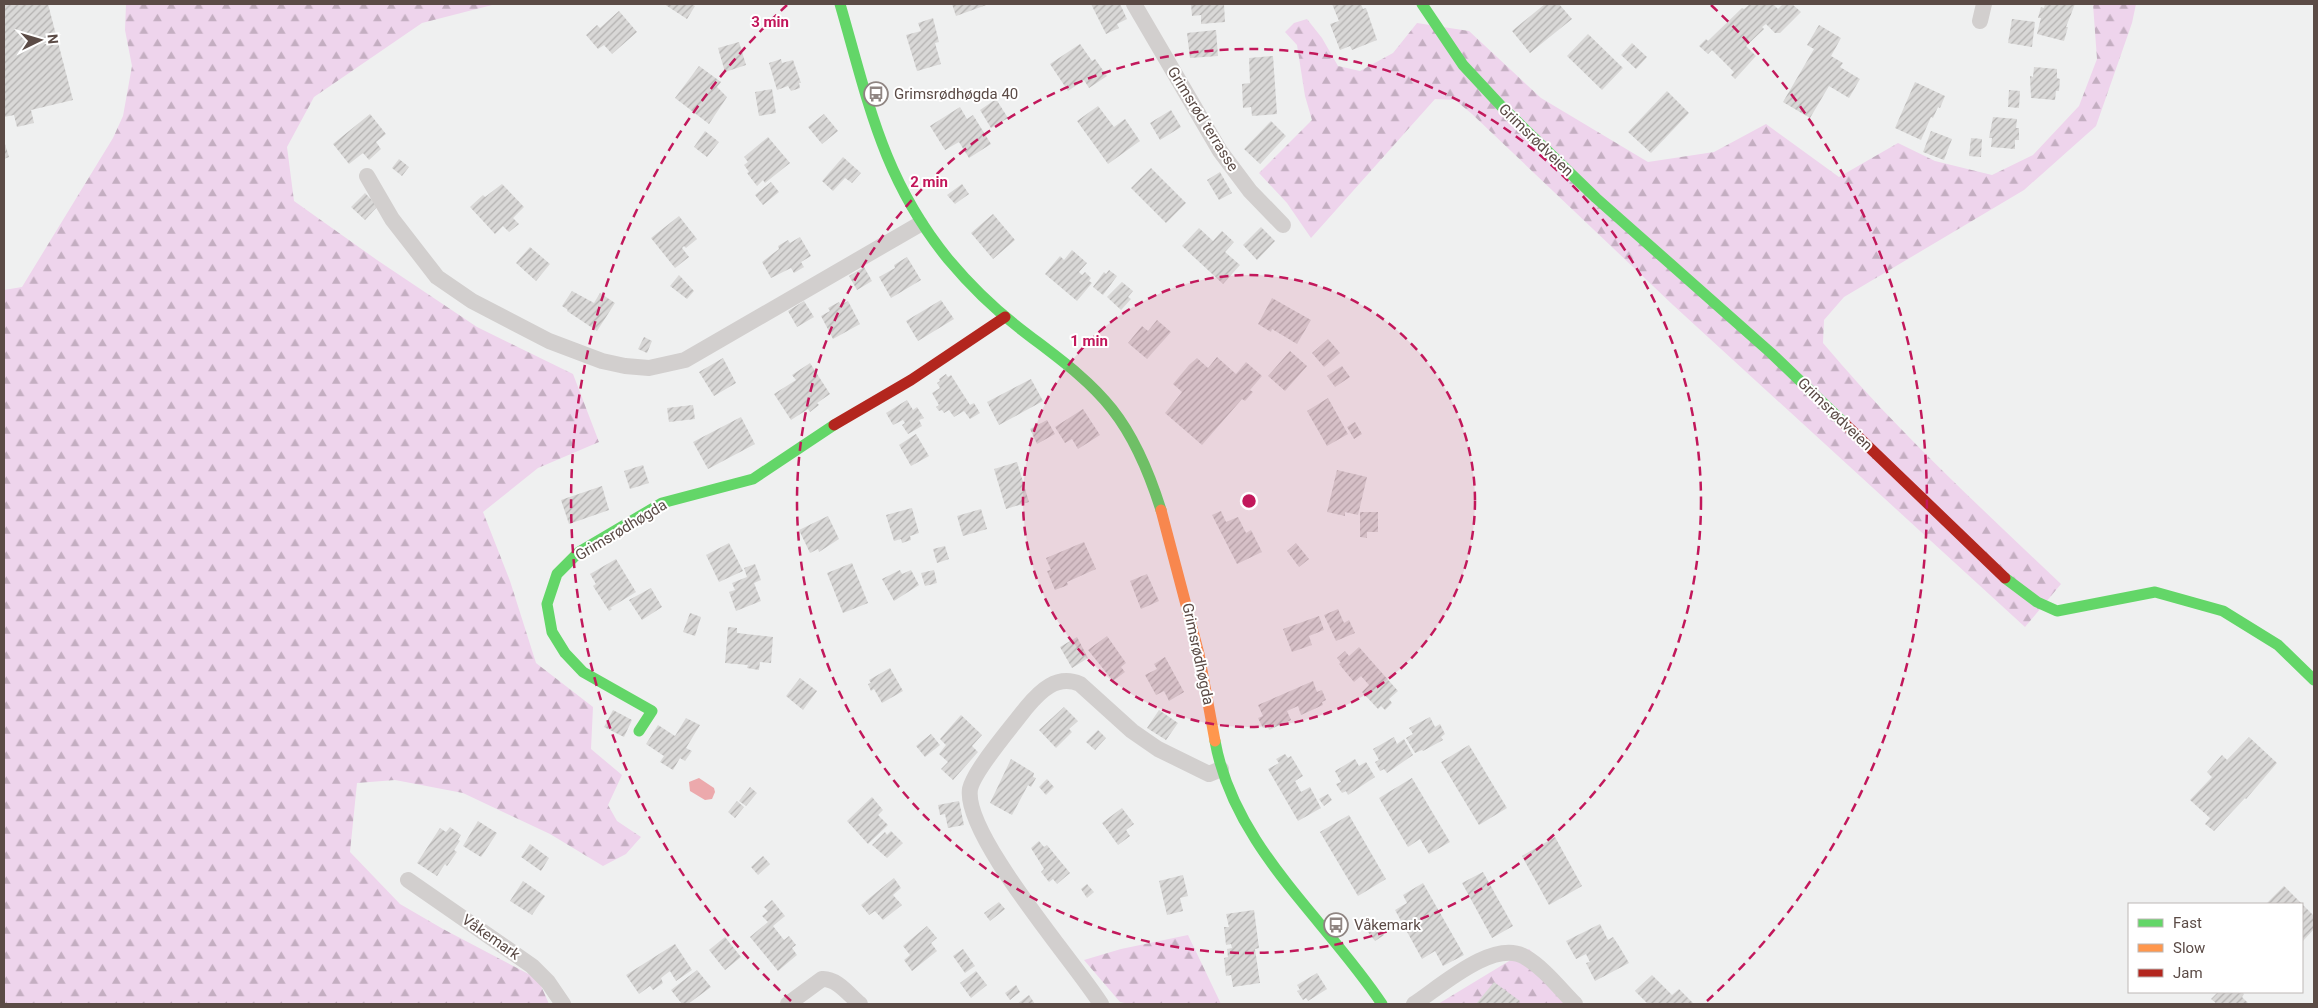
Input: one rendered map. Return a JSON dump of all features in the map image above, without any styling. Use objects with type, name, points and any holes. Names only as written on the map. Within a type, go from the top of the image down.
[{"type":"street","name":"Grimsrødhøgda","points":[[840,4],[877,134],[898,182],[920,224],[953,266],[1005,317],[1070,366],[1100,393],[1115,411],[1128,432],[1144,465],[1168,531],[1207,693],[1221,769],[1227,786],[1271,863],[1362,973],[1382,1004]]},
{"type":"street","name":"Grimsrød terrasse","points":[[1134,4],[1220,151],[1250,191],[1283,225]]},
{"type":"street","name":"Grimsrødveien","points":[[1422,4],[1463,65],[1503,108],[1596,198],[1771,352],[2006,579],[2037,602],[2057,610],[2155,592],[2223,612],[2278,646],[2314,680]]},
{"type":"street","points":[[1980,21],[1984,4]]},
{"type":"street","points":[[367,176],[392,219],[438,277],[472,301],[572,352],[625,366],[649,368],[686,360],[920,224]]},
{"type":"street","name":"Grimsrødhøgda","points":[[639,731],[652,711],[583,672],[565,653],[552,632],[547,604],[557,574],[579,552],[662,503],[753,479],[850,415],[911,380],[1005,317]]},
{"type":"street","points":[[1101,1004],[1023,898],[974,817],[970,799],[974,778],[1037,694],[1050,685],[1062,681],[1072,681],[1080,684],[1132,731],[1158,749],[1208,774],[1221,769]]},
{"type":"street","name":"Våkemark","points":[[408,880],[532,966],[548,982],[563,1004]]},
{"type":"street","points":[[1414,1004],[1482,958],[1506,951],[1523,955],[1532,961],[1575,1004]]},
{"type":"street","points":[[788,1004],[822,979],[828,978],[860,1004]]},
{"type":"green space","points":[[126,4],[496,4],[422,23],[314,97],[287,147],[294,201],[377,260],[477,327],[573,374],[599,442],[538,468],[483,512],[510,581],[536,663],[593,707],[591,749],[622,775],[608,805],[617,821],[641,837],[626,854],[603,866],[550,834],[463,793],[395,780],[357,783],[350,852],[400,904],[538,979],[549,1004],[4,1004],[4,290],[22,287],[113,138],[123,116],[132,66],[125,30]]},
{"type":"green space","points":[[2093,4],[2136,4],[2132,23],[2096,126],[2024,190],[1844,297],[1824,320],[1823,343],[1851,375],[1939,467],[2061,584],[2025,627],[1673,305],[1455,100],[1435,99],[1311,238],[1287,203],[1259,173],[1312,120],[1305,96],[1297,45],[1285,32],[1294,23],[1307,19],[1322,38],[1338,66],[1360,71],[1393,53],[1417,23],[1469,31],[1541,98],[1648,162],[1714,152],[1766,124],[1839,177],[1898,143],[1935,161],[1992,175],[2033,155],[2079,106],[2097,59]]},
{"type":"green space","points":[[1188,935],[1221,1004],[1129,1004],[1120,1002],[1084,960],[1121,949]]},
{"type":"green space","points":[[1529,949],[1582,1004],[1438,1004]]},
{"type":"shaded area","points":[[699,778],[714,788],[715,792],[712,799],[705,800],[690,791],[689,782]]},
{"type":"building","points":[[4,4],[48,4],[73,100],[31,110],[34,123],[17,127],[14,115],[4,117]]},
{"type":"building","points":[[664,4],[691,4],[695,6],[687,19]]},
{"type":"building","points":[[952,4],[989,4],[956,16]]},
{"type":"building","points":[[1091,4],[1120,4],[1127,19],[1117,24],[1119,28],[1106,34]]},
{"type":"building","points":[[1191,4],[1224,4],[1225,22],[1201,24],[1201,15],[1192,16]]},
{"type":"building","points":[[1332,4],[1361,4],[1363,9],[1366,8],[1377,40],[1352,50],[1350,46],[1340,50],[1330,24],[1339,21]]},
{"type":"building","points":[[1545,4],[1559,4],[1572,19],[1530,53],[1512,31]]},
{"type":"building","points":[[1750,4],[1773,4],[1778,9],[1783,4],[1792,4],[1801,12],[1780,33],[1775,33],[1766,24],[1762,27],[1764,29],[1746,46],[1756,56],[1735,79],[1731,75],[1734,72],[1712,50],[1708,54],[1699,46],[1706,39],[1708,41],[1742,8],[1744,9]]},
{"type":"building","points":[[2045,4],[2075,4],[2066,27],[2068,27],[2064,41],[2037,34],[2041,18],[2038,18],[2041,7],[2044,8]]},
{"type":"building","points":[[619,11],[637,32],[612,54],[604,45],[598,49],[586,35],[597,25],[600,28]]},
{"type":"building","points":[[933,18],[939,42],[935,43],[941,64],[917,71],[906,35],[921,31],[918,23]]},
{"type":"building","points":[[2012,19],[2035,22],[2032,47],[2008,43]]},
{"type":"building","points":[[1819,25],[1841,38],[1831,56],[1843,63],[1840,67],[1860,79],[1849,98],[1829,86],[1810,118],[1783,102],[1814,49],[1807,45]]},
{"type":"building","points":[[1216,30],[1218,56],[1190,58],[1187,33]]},
{"type":"building","points":[[1588,34],[1623,68],[1602,90],[1567,56]]},
{"type":"building","points":[[739,42],[746,65],[725,72],[718,48]]},
{"type":"building","points":[[1632,43],[1647,57],[1636,69],[1621,55]]},
{"type":"building","points":[[1080,44],[1092,61],[1095,59],[1107,76],[1089,88],[1084,80],[1068,91],[1050,64]]},
{"type":"building","points":[[1273,56],[1277,114],[1252,116],[1251,107],[1243,108],[1242,84],[1250,83],[1249,58]]},
{"type":"building","points":[[781,59],[782,63],[793,60],[801,83],[799,83],[800,88],[791,91],[788,86],[777,90],[769,63]]},
{"type":"building","points":[[699,66],[721,82],[717,87],[727,97],[709,124],[675,98]]},
{"type":"building","points":[[2034,67],[2057,69],[2057,78],[2060,79],[2059,91],[2056,91],[2055,100],[2031,98],[2030,76],[2033,77]]},
{"type":"building","points":[[1915,82],[1945,96],[1940,108],[1938,107],[1933,118],[1931,117],[1921,140],[1895,128]]},
{"type":"building","points":[[772,89],[776,113],[759,116],[755,92]]},
{"type":"building","points":[[2009,90],[2020,91],[2019,108],[2008,107]]},
{"type":"building","points":[[1667,91],[1689,113],[1651,153],[1628,132]]},
{"type":"building","points":[[996,99],[1008,118],[991,128],[980,110]]},
{"type":"building","points":[[1098,106],[1114,127],[1125,119],[1140,141],[1108,164],[1077,121]]},
{"type":"building","points":[[960,107],[967,119],[973,115],[991,144],[969,158],[959,142],[945,150],[930,126]]},
{"type":"building","points":[[1171,110],[1181,127],[1160,140],[1150,123]]},
{"type":"building","points":[[370,114],[386,134],[376,142],[381,149],[369,160],[363,153],[349,164],[333,144]]},
{"type":"building","points":[[824,114],[838,131],[822,144],[808,127]]},
{"type":"building","points":[[1993,117],[2017,119],[2016,128],[2019,128],[2019,140],[2015,140],[2015,149],[1991,147],[1992,138],[1989,138]]},
{"type":"building","points":[[1271,121],[1286,136],[1260,164],[1244,149]]},
{"type":"building","points":[[705,131],[719,142],[707,157],[694,147]]},
{"type":"building","points":[[1931,131],[1952,139],[1944,160],[1923,152]]},
{"type":"building","points":[[768,137],[790,163],[765,183],[763,180],[757,186],[747,173],[749,172],[744,165],[748,162],[744,157]]},
{"type":"building","points":[[1971,138],[1982,139],[1981,157],[1969,156]]},
{"type":"building","points":[[4,141],[9,157],[4,159]]},
{"type":"building","points":[[843,157],[861,173],[852,183],[845,178],[833,191],[822,181]]},
{"type":"building","points":[[399,159],[409,167],[402,176],[392,168]]},
{"type":"building","points":[[1151,168],[1186,203],[1166,223],[1131,188]]},
{"type":"building","points":[[1220,172],[1232,193],[1219,200],[1207,180]]},
{"type":"building","points":[[771,182],[779,192],[763,205],[755,195]]},
{"type":"building","points":[[502,184],[524,207],[513,218],[519,224],[509,232],[503,226],[495,234],[470,207],[483,195],[485,197]]},
{"type":"building","points":[[962,184],[969,194],[955,204],[947,195]]},
{"type":"building","points":[[365,193],[378,206],[365,220],[351,207]]},
{"type":"building","points":[[993,214],[1015,240],[993,259],[971,233]]},
{"type":"building","points":[[679,216],[697,239],[686,248],[684,246],[682,248],[689,257],[675,268],[651,238]]},
{"type":"building","points":[[1261,227],[1275,241],[1257,260],[1243,245]]},
{"type":"building","points":[[1199,228],[1213,241],[1222,231],[1234,242],[1225,252],[1240,265],[1223,284],[1182,246]]},
{"type":"building","points":[[800,237],[811,256],[801,262],[804,267],[794,273],[791,268],[771,278],[762,262],[779,249],[778,246],[788,240],[790,243]]},
{"type":"building","points":[[530,247],[550,264],[536,281],[516,263]]},
{"type":"building","points":[[1072,250],[1087,263],[1079,272],[1082,275],[1085,272],[1091,278],[1089,281],[1092,283],[1077,301],[1045,274],[1060,256],[1064,260]]},
{"type":"building","points":[[907,257],[921,280],[891,298],[879,277],[895,268],[894,265]]},
{"type":"building","points":[[864,267],[872,281],[857,290],[849,276]]},
{"type":"building","points":[[1109,270],[1117,276],[1103,295],[1093,287],[1104,272],[1106,274]]},
{"type":"building","points":[[679,275],[694,291],[687,299],[670,286]]},
{"type":"building","points":[[1122,282],[1133,291],[1128,297],[1131,299],[1121,310],[1107,297]]},
{"type":"building","points":[[572,291],[594,303],[600,293],[615,303],[597,331],[562,306]]},
{"type":"building","points":[[1272,298],[1311,320],[1297,344],[1272,329],[1271,332],[1258,324]]},
{"type":"building","points":[[941,300],[954,319],[918,341],[906,321]]},
{"type":"building","points":[[804,301],[814,317],[797,327],[788,311]]},
{"type":"building","points":[[848,301],[860,324],[833,339],[821,316],[830,311],[828,308],[839,302],[841,305]]},
{"type":"building","points":[[1157,320],[1171,332],[1147,359],[1128,343],[1142,326],[1148,331]]},
{"type":"building","points":[[644,337],[652,341],[647,353],[638,349]]},
{"type":"building","points":[[1328,339],[1340,353],[1324,367],[1312,353]]},
{"type":"building","points":[[1290,351],[1307,366],[1285,391],[1268,376]]},
{"type":"building","points":[[1217,357],[1236,374],[1246,362],[1262,376],[1250,390],[1253,392],[1245,401],[1242,399],[1202,445],[1165,413],[1182,392],[1173,384],[1189,365],[1197,358],[1208,368]]},
{"type":"building","points":[[723,358],[736,383],[714,396],[699,372]]},
{"type":"building","points":[[810,363],[830,394],[817,403],[819,405],[810,412],[808,409],[791,420],[774,394],[796,380],[792,375]]},
{"type":"building","points":[[1342,366],[1350,377],[1335,387],[1327,376]]},
{"type":"building","points":[[946,374],[948,377],[951,375],[970,405],[974,403],[980,413],[970,419],[964,411],[954,417],[949,410],[944,413],[942,410],[939,411],[936,407],[939,405],[932,393],[940,388],[937,383]]},
{"type":"building","points":[[1031,379],[1043,401],[999,425],[987,402]]},
{"type":"building","points":[[1328,398],[1348,434],[1327,446],[1307,411]]},
{"type":"building","points":[[907,400],[913,410],[917,407],[924,418],[919,420],[922,426],[908,434],[902,425],[905,423],[903,420],[893,425],[886,413]]},
{"type":"building","points":[[693,405],[695,419],[669,422],[667,408]]},
{"type":"building","points":[[1083,409],[1100,435],[1078,449],[1072,439],[1065,443],[1055,427]]},
{"type":"building","points":[[741,417],[755,444],[708,469],[693,442]]},
{"type":"building","points":[[1047,420],[1055,434],[1037,444],[1030,429]]},
{"type":"building","points":[[1355,422],[1362,434],[1354,439],[1347,427]]},
{"type":"building","points":[[916,434],[929,456],[911,466],[899,445]]},
{"type":"building","points":[[1017,462],[1029,502],[1006,509],[994,469]]},
{"type":"building","points":[[643,465],[649,483],[630,489],[624,471]]},
{"type":"building","points":[[1337,470],[1367,477],[1358,515],[1345,512],[1345,516],[1327,512]]},
{"type":"building","points":[[602,486],[609,510],[569,524],[561,500]]},
{"type":"building","points":[[912,508],[919,533],[910,536],[911,540],[902,543],[901,539],[894,541],[886,515]]},
{"type":"building","points":[[981,509],[987,529],[963,536],[957,516]]},
{"type":"building","points":[[1221,511],[1226,522],[1238,517],[1246,533],[1251,530],[1262,552],[1237,564],[1212,515]]},
{"type":"building","points":[[1360,512],[1378,512],[1378,532],[1367,532],[1367,538],[1360,537]]},
{"type":"building","points":[[828,516],[839,539],[819,552],[818,549],[810,553],[799,530]]},
{"type":"building","points":[[1084,542],[1096,569],[1067,582],[1068,585],[1055,590],[1047,571],[1051,570],[1046,558]]},
{"type":"building","points":[[729,543],[743,571],[719,582],[706,555]]},
{"type":"building","points":[[1296,543],[1309,559],[1299,567],[1287,551]]},
{"type":"building","points":[[945,546],[949,559],[937,563],[933,549]]},
{"type":"building","points":[[616,559],[636,592],[610,608],[612,609],[609,611],[593,586],[596,584],[590,574]]},
{"type":"building","points":[[852,563],[868,603],[843,613],[827,573]]},
{"type":"building","points":[[755,564],[761,580],[754,583],[761,601],[736,611],[729,592],[735,590],[732,583],[747,577],[744,568]]},
{"type":"building","points":[[900,570],[902,574],[911,570],[919,585],[894,601],[882,579]]},
{"type":"building","points":[[934,570],[937,583],[925,586],[921,573]]},
{"type":"building","points":[[1147,574],[1159,601],[1141,609],[1130,581]]},
{"type":"building","points":[[651,588],[662,607],[642,620],[629,600]]},
{"type":"building","points":[[1338,609],[1344,623],[1349,620],[1355,633],[1336,641],[1324,615]]},
{"type":"building","points":[[690,613],[701,617],[695,636],[683,632]]},
{"type":"building","points":[[1319,616],[1324,630],[1309,636],[1312,645],[1292,652],[1283,629]]},
{"type":"building","points":[[728,627],[737,628],[737,633],[773,637],[771,663],[760,662],[759,670],[747,668],[748,665],[725,663]]},
{"type":"building","points":[[1107,636],[1126,663],[1121,667],[1125,672],[1113,681],[1088,650]]},
{"type":"building","points":[[1077,637],[1088,658],[1072,668],[1060,647]]},
{"type":"building","points":[[1359,647],[1398,691],[1389,699],[1392,703],[1385,710],[1381,706],[1378,709],[1362,692],[1369,685],[1361,676],[1354,682],[1339,664],[1341,663],[1337,658],[1345,651],[1349,656]]},
{"type":"building","points":[[1165,657],[1184,692],[1169,701],[1164,691],[1156,695],[1145,675],[1157,669],[1154,664]]},
{"type":"building","points":[[890,668],[903,691],[882,703],[874,689],[871,691],[868,684],[871,683],[869,680]]},
{"type":"building","points":[[800,678],[817,691],[803,710],[786,696]]},
{"type":"building","points":[[1313,681],[1317,692],[1322,690],[1326,700],[1322,702],[1323,705],[1301,715],[1298,706],[1287,711],[1291,720],[1269,730],[1268,726],[1263,728],[1258,718],[1263,716],[1258,705]]},
{"type":"building","points":[[1064,707],[1078,721],[1069,729],[1072,732],[1056,748],[1039,730]]},
{"type":"building","points":[[613,710],[632,720],[624,737],[604,727]]},
{"type":"building","points":[[1159,710],[1178,723],[1166,740],[1147,728]]},
{"type":"building","points":[[961,715],[982,735],[972,746],[978,752],[953,780],[941,769],[948,762],[939,754],[946,745],[940,739]]},
{"type":"building","points":[[1430,717],[1435,727],[1440,724],[1445,734],[1441,737],[1443,740],[1423,751],[1415,753],[1406,738],[1413,734],[1409,728]]},
{"type":"building","points":[[686,718],[700,725],[686,748],[692,751],[685,761],[680,758],[673,770],[660,762],[664,756],[646,744],[658,725],[675,736]]},
{"type":"building","points":[[1098,730],[1106,738],[1095,750],[1086,742]]},
{"type":"building","points":[[931,734],[940,745],[925,757],[916,746]]},
{"type":"building","points":[[1394,737],[1397,744],[1404,739],[1413,755],[1387,773],[1384,769],[1380,771],[1375,762],[1379,760],[1373,749]]},
{"type":"building","points":[[2249,737],[2277,763],[2246,799],[2214,831],[2205,824],[2210,818],[2190,800],[2212,777],[2207,772],[2222,755],[2227,760]]},
{"type":"building","points":[[1469,745],[1507,808],[1479,825],[1441,762]]},
{"type":"building","points":[[1285,754],[1288,758],[1291,756],[1303,776],[1295,781],[1301,792],[1310,787],[1321,808],[1298,821],[1268,769],[1279,763],[1276,759]]},
{"type":"building","points":[[1011,759],[1034,773],[1033,777],[1036,778],[1031,787],[1028,785],[1012,815],[990,803]]},
{"type":"building","points":[[1355,759],[1359,766],[1366,762],[1375,777],[1348,795],[1346,791],[1342,793],[1336,784],[1341,782],[1335,771]]},
{"type":"building","points":[[1412,778],[1450,842],[1429,854],[1420,839],[1408,847],[1379,798]]},
{"type":"building","points":[[1047,779],[1054,787],[1046,795],[1039,787]]},
{"type":"building","points":[[750,787],[757,793],[746,806],[739,801]]},
{"type":"building","points":[[1328,794],[1332,800],[1324,806],[1319,799]]},
{"type":"building","points":[[872,797],[883,810],[878,815],[888,825],[868,844],[847,821]]},
{"type":"building","points":[[737,801],[744,807],[735,818],[728,812]]},
{"type":"building","points":[[959,801],[964,825],[948,828],[945,814],[940,815],[938,805]]},
{"type":"building","points":[[1122,808],[1134,824],[1126,830],[1130,836],[1118,845],[1102,823]]},
{"type":"building","points":[[1349,815],[1386,879],[1358,896],[1320,832]]},
{"type":"building","points":[[478,821],[497,833],[481,857],[463,846]]},
{"type":"building","points":[[450,827],[461,835],[458,840],[460,841],[454,850],[457,852],[447,866],[445,864],[437,876],[417,863],[440,828],[446,832]]},
{"type":"building","points":[[891,831],[903,843],[887,858],[872,845],[885,832],[887,835]]},
{"type":"building","points":[[1555,837],[1582,886],[1549,905],[1522,856]]},
{"type":"building","points":[[1039,841],[1044,847],[1047,845],[1070,873],[1057,884],[1053,879],[1049,882],[1041,872],[1044,869],[1031,848]]},
{"type":"building","points":[[530,844],[549,858],[541,871],[521,857]]},
{"type":"building","points":[[763,856],[770,864],[758,875],[751,867]]},
{"type":"building","points":[[1483,872],[1513,926],[1492,938],[1462,883]]},
{"type":"building","points":[[1183,875],[1188,896],[1180,898],[1183,911],[1167,915],[1159,881]]},
{"type":"building","points":[[894,878],[901,888],[893,895],[902,905],[883,920],[875,911],[869,915],[861,905]]},
{"type":"building","points":[[523,881],[545,896],[532,915],[510,901]]},
{"type":"building","points":[[1423,883],[1464,955],[1443,966],[1435,951],[1422,959],[1395,910],[1407,903],[1403,895]]},
{"type":"building","points":[[1087,884],[1094,892],[1087,898],[1081,889]]},
{"type":"building","points":[[2284,886],[2301,903],[2267,903]]},
{"type":"building","points":[[772,900],[785,916],[773,926],[784,940],[789,936],[796,945],[792,948],[797,955],[778,971],[750,937],[768,922],[762,916],[768,911],[764,907]]},
{"type":"building","points":[[999,902],[1005,909],[990,921],[984,913]]},
{"type":"building","points":[[2303,905],[2314,916],[2314,929],[2303,941]]},
{"type":"building","points":[[1254,910],[1259,948],[1255,949],[1260,983],[1233,987],[1231,975],[1226,976],[1224,958],[1228,957],[1227,949],[1232,948],[1231,944],[1226,945],[1224,927],[1229,927],[1226,914]]},
{"type":"building","points":[[1600,924],[1608,940],[1613,937],[1629,963],[1595,981],[1586,963],[1590,962],[1586,954],[1576,959],[1566,941]]},
{"type":"building","points":[[927,926],[937,938],[931,943],[937,951],[912,971],[904,960],[910,955],[903,946]]},
{"type":"building","points":[[1377,926],[1384,935],[1375,941],[1368,932]]},
{"type":"building","points":[[725,937],[741,957],[725,970],[709,950]]},
{"type":"building","points":[[675,944],[692,970],[676,981],[670,971],[661,978],[663,983],[653,990],[650,986],[639,994],[626,975]]},
{"type":"building","points":[[963,949],[975,966],[965,973],[953,956]]},
{"type":"building","points":[[697,970],[711,987],[688,1004],[682,1004],[671,990]]},
{"type":"building","points":[[976,971],[987,985],[971,998],[960,983]]},
{"type":"building","points":[[1317,973],[1327,989],[1308,1001],[1306,998],[1303,1000],[1297,991],[1300,990],[1297,985]]},
{"type":"building","points":[[1652,975],[1672,995],[1679,989],[1694,1004],[1648,1004],[1635,991]]},
{"type":"building","points":[[1494,982],[1520,1001],[1518,1004],[1476,1004]]},
{"type":"building","points":[[1016,985],[1020,992],[1010,1000],[1005,993]]},
{"type":"building","points":[[2217,993],[2243,993],[2242,997],[2249,1004],[2217,1004],[2211,999]]},
{"type":"building","points":[[1029,995],[1035,1004],[1017,1004]]},
{"type":"traffic: fast","points":[[840,4],[869,106],[880,137],[892,168],[907,198],[926,229],[948,259],[981,295],[1008,319],[1080,375],[1102,397],[1128,432],[1141,457],[1161,510]]},
{"type":"traffic: fast","points":[[1422,4],[1463,65],[1503,108],[1596,198],[1771,353],[1845,424]]},
{"type":"traffic: fast","points":[[639,731],[652,711],[583,672],[565,653],[552,632],[547,604],[557,574],[579,552],[662,503],[753,479],[834,425]]},
{"type":"traffic: fast","points":[[2005,578],[2037,602],[2057,611],[2155,592],[2223,611],[2278,645],[2314,680]]},
{"type":"traffic: fast","points":[[1215,741],[1225,779],[1241,815],[1261,848],[1382,1004]]},
{"type":"traffic: slow","points":[[1161,510],[1199,654],[1215,741]]},
{"type":"traffic: jam","points":[[834,425],[911,380],[1005,317]]},
{"type":"traffic: jam","points":[[1845,424],[2005,578]]},
{"type":"place","name":"Grimsrødhøgda 40","points":[[876,94]]},
{"type":"place","name":"Våkemark","points":[[1336,925]]}]
